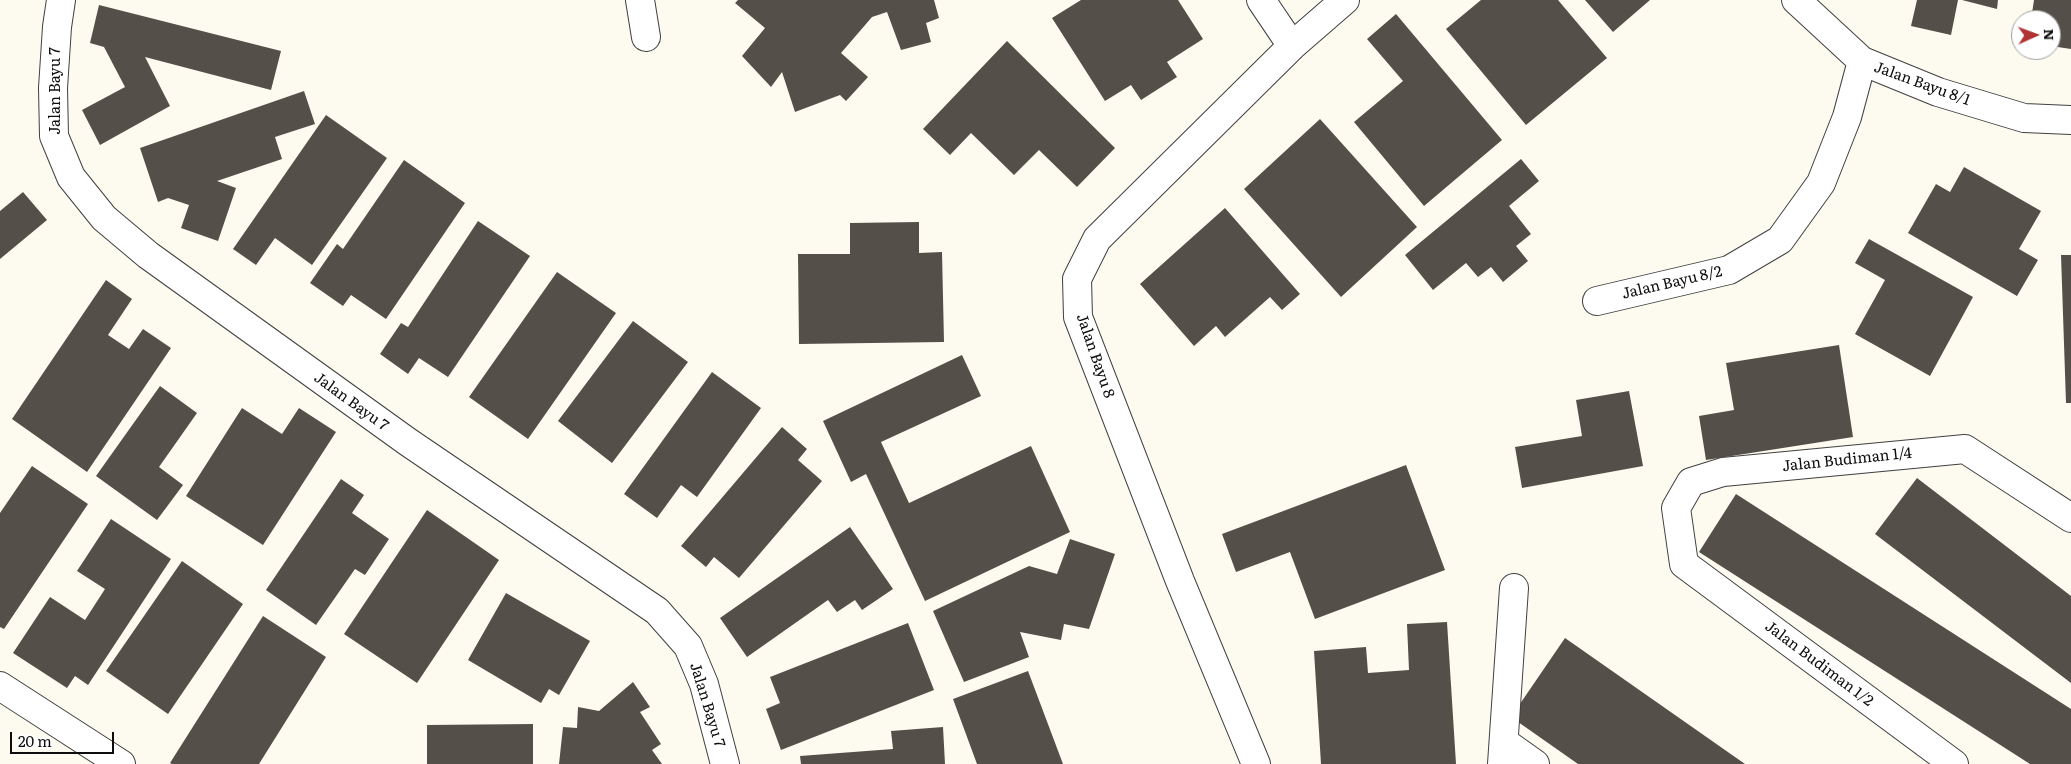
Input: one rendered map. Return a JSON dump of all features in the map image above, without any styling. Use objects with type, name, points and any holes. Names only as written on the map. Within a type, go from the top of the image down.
[{"type":"street","name":"Jalan Bayu 7","points":[[61,0],[57,27],[53,88],[54,136],[71,177],[104,218],[148,255],[408,442],[657,611],[688,646],[704,684],[726,764]]},
{"type":"street","points":[[640,0],[646,37]]},
{"type":"street","points":[[1261,0],[1292,46]]},
{"type":"street","name":"Jalan Bayu 8","points":[[1256,764],[1180,581],[1078,317],[1078,279],[1097,239],[1292,46],[1345,0]]},
{"type":"street","name":"Jalan Bayu 8/1","points":[[1796,0],[1862,61],[1938,92],[2024,118],[2071,120]]},
{"type":"street","name":"Jalan Bayu 8/2","points":[[1597,301],[1729,270],[1780,240],[1822,183],[1847,117],[1862,61]]},
{"type":"street","name":"Jalan Budiman 1/4","points":[[1684,564],[1676,508],[1691,482],[1723,472],[1965,449],[2071,518]]},
{"type":"street","name":"Jalan Budiman 1/2","points":[[1684,564],[1954,764]]},
{"type":"street","points":[[1514,588],[1503,753],[1535,764]]},
{"type":"street","points":[[0,686],[120,764]]},
{"type":"building","points":[[738,0],[934,0],[939,18],[926,23],[931,42],[901,50],[887,12],[872,17],[841,53],[868,77],[846,101],[840,95],[795,112],[782,72],[771,87],[742,56],[765,28],[735,3]]},
{"type":"building","points":[[1081,0],[1178,0],[1203,39],[1167,62],[1177,77],[1141,100],[1131,85],[1105,101],[1052,18]]},
{"type":"building","points":[[1481,0],[1558,0],[1607,58],[1526,125],[1446,29]]},
{"type":"building","points":[[1585,0],[1650,0],[1613,32]]},
{"type":"building","points":[[1917,0],[1958,0],[1951,35],[1911,26]]},
{"type":"building","points":[[1962,0],[1998,0],[1997,9]]},
{"type":"building","points":[[2034,0],[2071,0],[2071,49],[2061,48],[2061,10],[2032,10]]},
{"type":"building","points":[[99,5],[281,51],[271,90],[145,57],[170,106],[100,145],[82,110],[125,87],[104,47],[90,43]]},
{"type":"building","points":[[1396,14],[1502,140],[1424,206],[1354,122],[1403,81],[1367,39]]},
{"type":"building","points":[[1007,41],[1115,148],[1077,187],[1039,150],[1014,175],[971,133],[950,155],[923,129]]},
{"type":"building","points":[[304,91],[315,124],[275,137],[282,159],[217,181],[236,188],[218,241],[181,228],[189,205],[168,198],[158,202],[140,148]]},
{"type":"building","points":[[326,115],[387,158],[312,265],[275,238],[256,265],[233,249]]},
{"type":"building","points":[[1320,119],[1417,227],[1341,297],[1244,189]]},
{"type":"building","points":[[1521,159],[1539,181],[1509,206],[1531,234],[1516,246],[1528,261],[1503,282],[1491,267],[1478,277],[1466,263],[1433,290],[1405,255]]},
{"type":"building","points":[[404,160],[465,203],[386,319],[351,295],[343,306],[310,283],[337,244],[343,249]]},
{"type":"building","points":[[1964,167],[2041,211],[2019,249],[2038,260],[2017,296],[1908,233],[1936,184],[1950,192]]},
{"type":"building","points":[[23,192],[47,220],[0,259],[0,211]]},
{"type":"building","points":[[1225,208],[1300,294],[1282,310],[1270,297],[1225,337],[1216,326],[1194,346],[1140,284]]},
{"type":"building","points":[[478,221],[530,256],[448,377],[419,358],[408,374],[380,354],[401,323],[408,327]]},
{"type":"building","points":[[919,222],[919,253],[942,252],[944,342],[799,344],[798,254],[850,254],[850,223]]},
{"type":"building","points":[[1869,239],[1973,297],[1930,376],[1855,334],[1885,280],[1855,263]]},
{"type":"building","points":[[2061,255],[2071,255],[2071,403],[2066,403]]},
{"type":"building","points":[[557,272],[616,313],[528,439],[469,397]]},
{"type":"building","points":[[106,280],[132,299],[108,335],[129,349],[143,329],[171,348],[87,472],[12,419]]},
{"type":"building","points":[[633,321],[688,362],[612,463],[558,421]]},
{"type":"building","points":[[1839,345],[1853,437],[1706,460],[1699,416],[1734,410],[1726,363]]},
{"type":"building","points":[[962,355],[981,396],[881,442],[909,503],[1031,446],[1070,532],[925,601],[866,474],[851,482],[823,421]]},
{"type":"building","points":[[712,372],[761,408],[697,497],[681,485],[657,518],[624,494]]},
{"type":"building","points":[[160,386],[197,413],[159,467],[183,485],[157,520],[96,476]]},
{"type":"building","points":[[1629,391],[1643,466],[1522,488],[1515,447],[1582,436],[1576,400]]},
{"type":"building","points":[[242,408],[282,434],[299,408],[336,432],[263,545],[186,496]]},
{"type":"building","points":[[782,427],[807,449],[798,460],[822,481],[739,578],[714,557],[706,567],[681,546]]},
{"type":"building","points":[[1406,465],[1445,570],[1315,619],[1290,552],[1236,572],[1222,534]]},
{"type":"building","points":[[32,466],[88,504],[4,629],[0,627],[0,513]]},
{"type":"building","points":[[1917,478],[2071,596],[2071,683],[1875,534]]},
{"type":"building","points":[[341,479],[364,495],[352,513],[389,539],[365,575],[355,569],[316,625],[266,590]]},
{"type":"building","points":[[1736,494],[2071,709],[2071,764],[2030,764],[1699,552]]},
{"type":"building","points":[[427,510],[499,560],[417,683],[344,634]]},
{"type":"building","points":[[111,519],[171,559],[88,685],[75,676],[67,688],[13,653],[50,597],[85,620],[105,589],[77,571]]},
{"type":"building","points":[[850,527],[893,589],[862,610],[855,600],[837,612],[828,600],[747,657],[720,618]]},
{"type":"building","points":[[1070,539],[1115,554],[1089,629],[1064,624],[1061,640],[1020,632],[1029,657],[964,682],[933,611],[1029,566],[1057,574]]},
{"type":"building","points":[[182,561],[243,604],[168,714],[106,671]]},
{"type":"building","points":[[506,593],[590,641],[559,695],[549,689],[541,703],[468,660]]},
{"type":"building","points":[[263,616],[326,657],[259,764],[170,763]]},
{"type":"building","points":[[1447,622],[1456,764],[1321,764],[1314,651],[1366,647],[1368,673],[1409,670],[1407,624]]},
{"type":"building","points":[[908,623],[934,690],[781,750],[766,709],[780,703],[770,677]]},
{"type":"building","points":[[1565,638],[1745,764],[1578,764],[1511,717]]},
{"type":"building","points":[[1028,671],[1063,764],[977,764],[953,699]]},
{"type":"building","points":[[633,682],[650,707],[640,712],[661,744],[652,750],[662,764],[559,764],[563,727],[577,728],[578,707],[599,711]]},
{"type":"building","points":[[533,724],[533,764],[427,764],[427,725]]},
{"type":"building","points":[[943,727],[945,764],[801,764],[800,756],[893,749],[891,731]]}]
